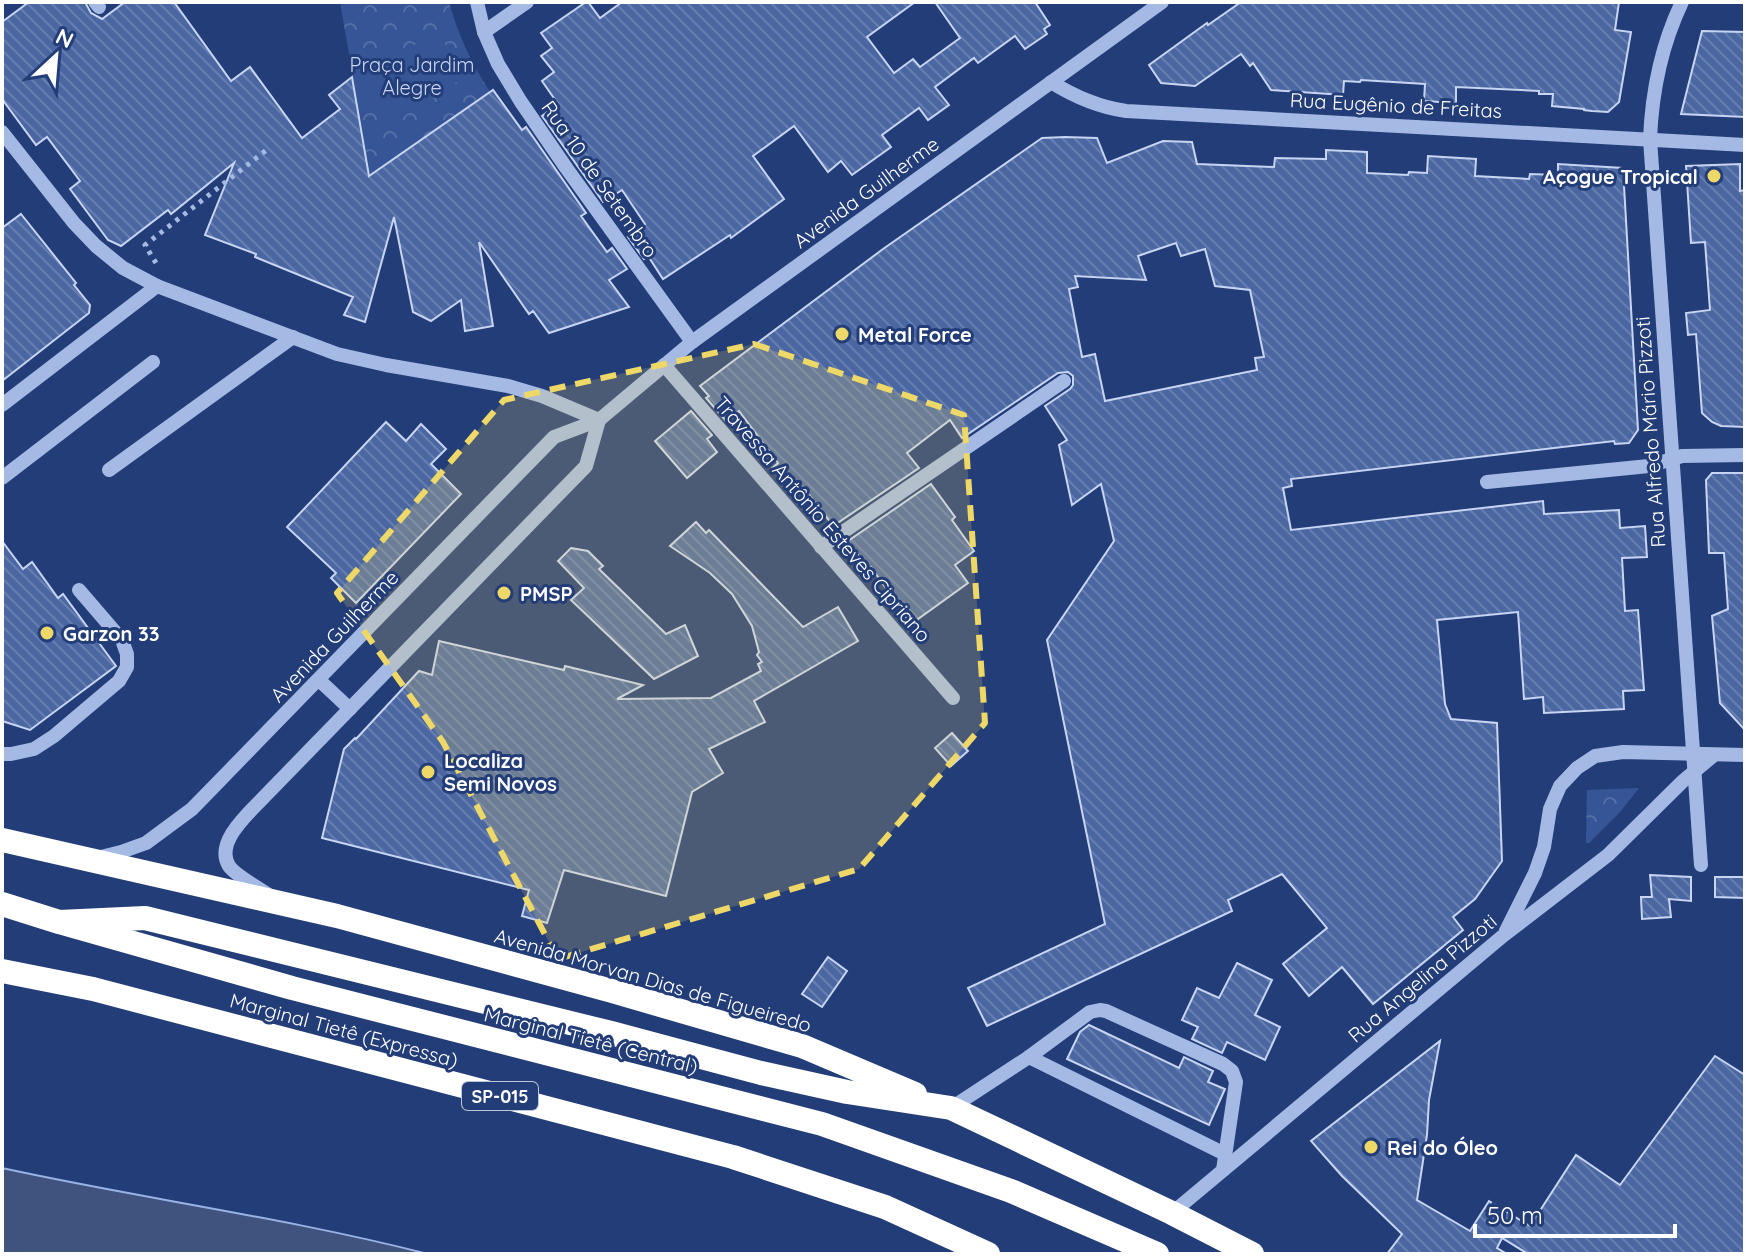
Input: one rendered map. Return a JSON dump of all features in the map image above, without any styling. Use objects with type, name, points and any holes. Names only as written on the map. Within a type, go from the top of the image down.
[{"type":"highway","name":"Avenida Morvan Dias de Figueiredo","points":[[2,840],[337,916],[612,991],[802,1046],[951,1108]]},
{"type":"highway","name":"Marginal Tietê (Central)","points":[[2,904],[292,988],[822,1124],[1011,1191],[1157,1254]]},
{"type":"highway","points":[[59,922],[145,918],[761,1073],[847,1092],[951,1108],[1252,1254]]},
{"type":"highway","name":"Marginal Tietê (Expressa)","points":[[2,971],[93,989],[733,1157],[885,1207],[987,1252]]},
{"type":"street","name":"Rua 10 de Setembro","points":[[477,2],[484,32],[498,64],[521,102],[692,342]]},
{"type":"street","points":[[484,32],[527,2]]},
{"type":"street","name":"Avenida Guilherme","points":[[85,860],[146,843],[209,793],[554,437],[599,420],[692,342],[1162,2]]},
{"type":"street","name":"Rua Alfredo Mário Pizzoti","points":[[1682,2],[1670,26],[1656,76],[1650,139],[1701,865]]},
{"type":"street","name":"Rua Eugênio de Freitas","points":[[1051,82],[1088,102],[1126,111],[1745,145]]},
{"type":"street","points":[[2,132],[96,246],[123,268],[157,286],[337,354],[508,386],[542,396],[599,420],[586,466],[227,839],[225,857],[230,867],[279,903]]},
{"type":"street","points":[[2,405],[157,286]]},
{"type":"street","points":[[109,470],[293,337]]},
{"type":"street","points":[[2,478],[153,362]]},
{"type":"street","name":"Travessa Antônio Esteves Cipriano","points":[[664,365],[953,698]]},
{"type":"street","points":[[821,547],[1064,381]]},
{"type":"street","points":[[1487,482],[1649,466],[1682,456],[1745,455]]},
{"type":"street","points":[[2,754],[34,749],[54,736],[119,681],[127,667],[122,640],[79,590]]},
{"type":"street","points":[[319,680],[350,709]]},
{"type":"street","points":[[1504,935],[1535,873],[1544,847],[1550,809],[1560,786],[1577,768],[1595,756],[1623,752],[1745,755]]},
{"type":"street","name":"Rua Angelina Pizzoti","points":[[1172,1213],[1504,935],[1608,855],[1693,770],[1714,755]]},
{"type":"street","points":[[951,1108],[1090,1012],[1100,1010],[1223,1064],[1232,1071],[1236,1082],[1223,1170]]},
{"type":"street","points":[[1029,1057],[1225,1154]]},
{"type":"path","points":[[157,286],[168,281],[145,245],[269,148]]},
{"type":"highlighted area","points":[[754,344],[964,415],[985,723],[859,869],[558,959],[443,742],[337,593],[504,400]]},
{"type":"green space","name":"Praça Jardim Alegre","points":[[340,2],[449,2],[466,49],[490,92],[370,175]]},
{"type":"green space","points":[[436,31],[466,76],[390,125],[361,80]]},
{"type":"green space","points":[[1639,788],[1620,812],[1586,843],[1587,790]]},
{"type":"shaded area","points":[[2,1168],[322,1230],[428,1254],[2,1254]]},
{"type":"building","points":[[29,2],[85,2],[91,13],[102,19],[125,2],[174,2],[231,81],[250,67],[302,138],[340,109],[329,95],[352,77],[369,176],[493,90],[522,130],[526,127],[586,213],[581,216],[607,252],[612,248],[627,269],[609,280],[629,307],[549,333],[533,311],[529,314],[479,242],[493,326],[465,331],[461,300],[431,321],[413,312],[394,217],[365,322],[344,315],[353,297],[205,235],[234,163],[171,214],[168,210],[121,246],[108,240],[70,189],[80,181],[47,137],[36,145],[2,99],[2,22]]},
{"type":"building","points":[[586,2],[600,18],[622,2],[915,2],[867,37],[894,73],[913,59],[920,67],[960,38],[935,2],[1035,2],[1050,25],[1044,29],[1047,34],[1025,49],[1015,36],[978,63],[974,58],[935,87],[949,105],[928,120],[919,108],[882,135],[891,147],[852,175],[841,161],[828,172],[794,126],[753,156],[784,199],[731,238],[730,235],[663,279],[648,256],[644,259],[628,237],[645,224],[622,190],[603,202],[542,116],[558,104],[542,81],[554,72],[541,56],[552,48],[541,33]]},
{"type":"building","points":[[1241,2],[1619,2],[1615,30],[1631,32],[1619,102],[1608,112],[1552,106],[1553,94],[1539,94],[1539,91],[1456,87],[1456,103],[1424,101],[1425,84],[1344,81],[1343,95],[1271,90],[1253,63],[1250,66],[1241,54],[1195,86],[1161,83],[1149,65]]},
{"type":"building","points":[[1702,31],[1745,32],[1745,117],[1681,114]]},
{"type":"building","points":[[1042,138],[1097,138],[1107,163],[1163,141],[1192,142],[1197,164],[1274,167],[1275,158],[1326,159],[1326,150],[1367,152],[1367,173],[1427,173],[1428,156],[1476,159],[1475,176],[1529,179],[1530,174],[1558,175],[1558,164],[1623,168],[1638,430],[1629,443],[1615,444],[1614,441],[1291,479],[1292,486],[1283,488],[1291,530],[1543,501],[1544,514],[1619,510],[1620,528],[1645,526],[1647,557],[1622,558],[1625,611],[1638,610],[1644,690],[1623,691],[1624,709],[1544,713],[1543,697],[1524,699],[1518,612],[1437,620],[1445,704],[1451,719],[1497,723],[1502,861],[1475,899],[1453,917],[1463,930],[1373,1004],[1342,967],[1309,996],[1283,964],[1327,928],[1282,874],[1228,900],[1232,911],[987,1026],[968,988],[1105,924],[1047,640],[1114,541],[1101,484],[1072,505],[1059,445],[1067,440],[1045,406],[1070,389],[1073,376],[1068,372],[1058,373],[962,438],[950,420],[907,453],[919,468],[836,524],[834,521],[831,523],[803,487],[794,494],[772,468],[778,463],[739,411],[727,422],[706,398],[709,396],[700,386],[883,249]],"holes":[[[1176,243],[1181,256],[1205,249],[1215,286],[1250,290],[1264,357],[1255,358],[1257,370],[1105,401],[1095,354],[1082,357],[1069,289],[1078,287],[1075,276],[1146,280],[1138,256]]]},
{"type":"building","points":[[1740,164],[1740,191],[1745,190],[1745,427],[1721,426],[1702,413],[1696,334],[1688,335],[1686,313],[1710,310],[1705,242],[1691,243],[1686,166]]},
{"type":"building","points":[[21,214],[90,305],[89,313],[2,381],[2,228]]},
{"type":"building","points":[[691,411],[712,435],[707,439],[717,452],[687,478],[655,441]]},
{"type":"building","points":[[386,422],[406,441],[421,424],[446,449],[431,464],[461,494],[356,603],[331,578],[336,573],[287,527]]},
{"type":"building","points":[[1712,473],[1745,473],[1745,730],[1720,703],[1712,616],[1728,609],[1724,553],[1709,553],[1706,480]]},
{"type":"building","points":[[931,484],[974,551],[955,565],[968,583],[911,624],[871,567],[868,569],[848,541]]},
{"type":"building","points":[[696,522],[706,533],[709,530],[803,627],[838,607],[858,641],[754,701],[765,722],[709,749],[723,773],[692,792],[666,896],[564,870],[547,923],[522,916],[529,890],[322,838],[344,749],[419,671],[432,675],[439,641],[643,685],[617,699],[711,698],[761,671],[758,664],[762,662],[757,655],[759,652],[752,626],[732,594],[710,573],[670,546]]},
{"type":"building","name":"Garzon 33","points":[[2,541],[23,569],[32,562],[58,598],[63,594],[116,666],[30,730],[2,721]]},
{"type":"building","points":[[571,548],[588,551],[603,566],[599,569],[666,634],[685,625],[698,656],[654,679],[571,600],[584,588],[558,561]]},
{"type":"building","points":[[952,733],[968,751],[951,766],[935,748]]},
{"type":"building","points":[[1650,875],[1691,877],[1691,901],[1669,899],[1671,917],[1642,919],[1641,897],[1652,897]]},
{"type":"building","points":[[1715,877],[1745,877],[1745,898],[1715,897]]},
{"type":"building","points":[[828,957],[847,971],[822,1007],[802,994]]},
{"type":"building","points":[[1237,963],[1272,980],[1255,1015],[1280,1027],[1265,1060],[1227,1042],[1222,1053],[1192,1039],[1198,1027],[1182,1020],[1197,988],[1219,998]]},
{"type":"building","points":[[1089,1025],[1179,1068],[1184,1057],[1213,1071],[1208,1082],[1225,1089],[1209,1125],[1067,1059],[1080,1032]]},
{"type":"building","points":[[1440,1041],[1429,1100],[1417,1200],[1470,1231],[1489,1201],[1530,1226],[1576,1155],[1620,1185],[1715,1056],[1745,1075],[1745,1254],[1528,1254],[1502,1238],[1497,1248],[1507,1254],[1387,1254],[1402,1234],[1311,1141]]},
{"type":"place","name":"Açogue Tropical","points":[[1714,176]]},
{"type":"place","name":"Metal Force","points":[[842,334]]},
{"type":"place","name":"PMSP","points":[[504,593]]},
{"type":"place","name":"Garzon 33","points":[[47,633]]},
{"type":"place","name":"Localiza Semi Novos","points":[[428,772]]},
{"type":"place","name":"Rei do Óleo","points":[[1371,1147]]}]
